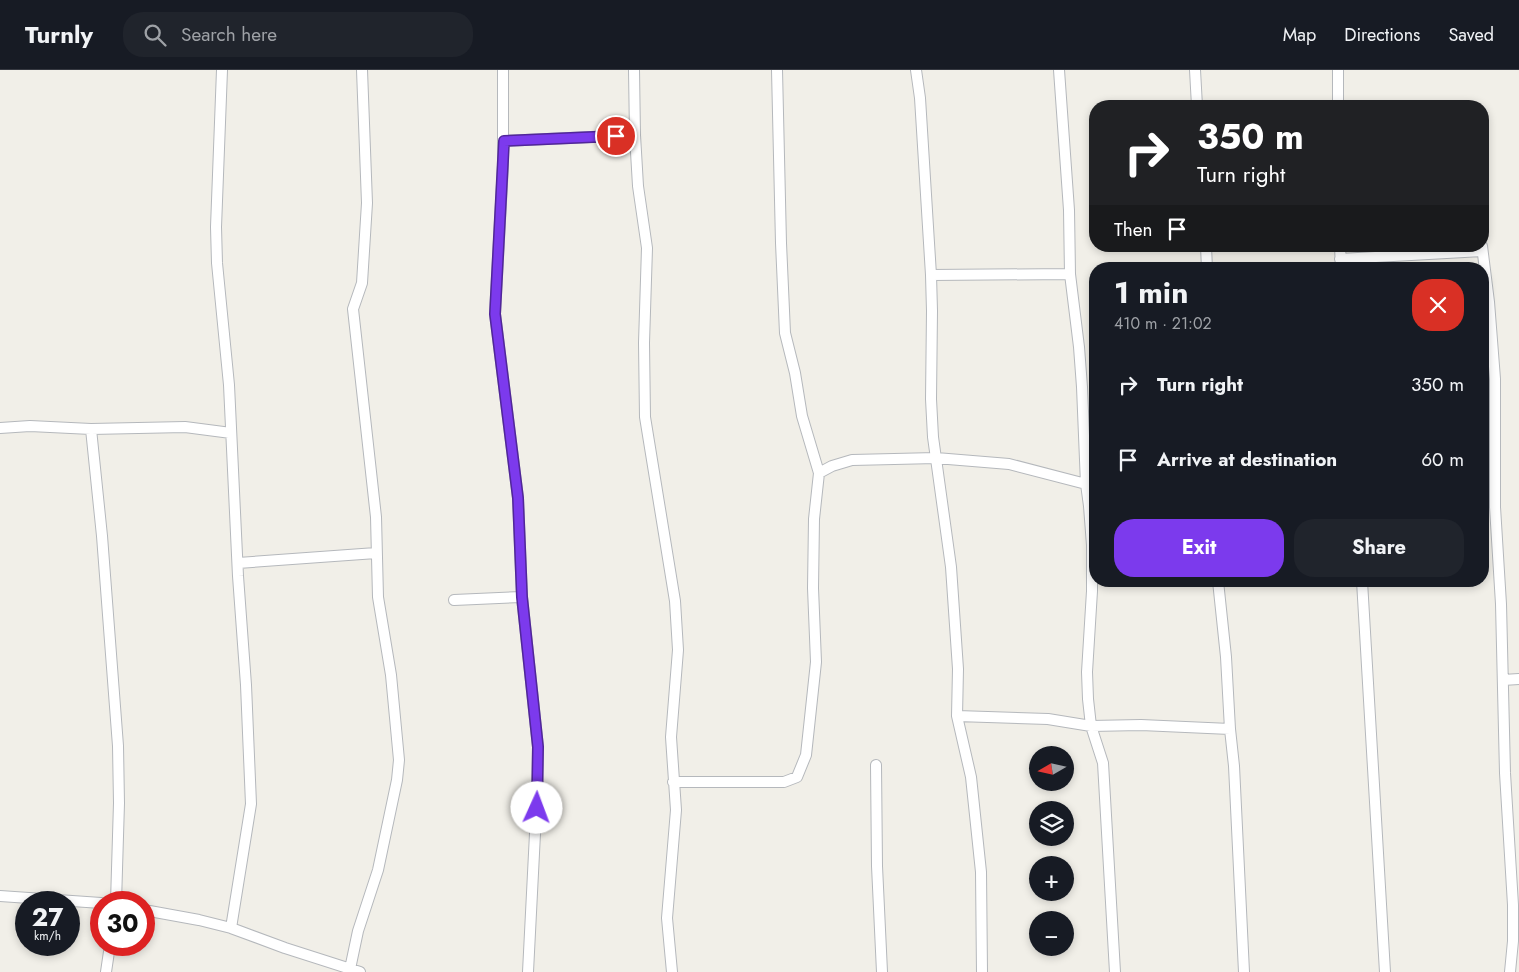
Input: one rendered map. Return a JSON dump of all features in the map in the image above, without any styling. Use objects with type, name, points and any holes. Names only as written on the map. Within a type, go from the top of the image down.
[{"type":"street","points":[[222,70],[216,227],[217,263],[218,287],[227,356],[251,804],[230,928]]},
{"type":"street","points":[[155,912],[230,928],[355,970],[358,931],[378,870],[397,780],[399,760],[391,675],[378,597],[376,517],[372,469],[364,416],[354,309],[362,283],[367,203],[362,70]]},
{"type":"street","points":[[503,70],[504,141],[495,314],[518,498],[522,597],[538,747],[528,972]]},
{"type":"street","points":[[634,70],[638,186],[647,248],[644,343],[645,417],[674,601],[678,650],[671,737],[676,810],[668,918],[672,972]]},
{"type":"street","points":[[674,782],[784,782],[797,777],[806,755],[816,662],[813,588],[814,519],[819,473],[802,416],[795,373],[785,333],[777,70]]},
{"type":"street","points":[[916,70],[920,98],[931,275],[931,399],[936,458],[953,594],[958,669],[957,716],[971,777],[980,872],[982,972]]},
{"type":"street","points":[[1059,70],[1069,210],[1070,274],[1079,347],[1086,484],[1089,506]]},
{"type":"street","points":[[1195,70],[1197,100]]},
{"type":"street","points":[[1338,70],[1338,100]]},
{"type":"street","points":[[504,141],[635,135]]},
{"type":"street","points":[[1359,262],[1454,252]]},
{"type":"street","points":[[931,275],[1070,274]]},
{"type":"street","points":[[1489,302],[1495,379],[1495,507],[1500,554],[1505,773],[1514,905],[1510,972]]},
{"type":"street","points":[[0,428],[30,426],[90,429],[185,427],[231,433]]},
{"type":"street","points":[[90,429],[102,536],[118,746],[119,803],[116,891]]},
{"type":"street","points":[[819,473],[832,466],[852,460],[936,458],[1009,464],[1086,484]]},
{"type":"street","points":[[238,563],[376,552]]},
{"type":"street","points":[[1092,587],[1087,672],[1088,700],[1091,726],[1103,763],[1114,972]]},
{"type":"street","points":[[1219,587],[1234,766],[1244,972]]},
{"type":"street","points":[[1362,587],[1385,972]]},
{"type":"street","points":[[454,600],[522,597]]},
{"type":"street","points":[[1503,680],[1519,679]]},
{"type":"street","points":[[957,716],[1048,719],[1091,726],[1141,725],[1230,729]]},
{"type":"street","points":[[876,765],[877,866],[882,972]]},
{"type":"street","points":[[0,896],[90,902]]},
{"type":"street","points":[[106,972],[108,956]]},
{"type":"route","points":[[537,808],[538,747],[522,597],[518,498],[495,314],[504,141],[616,136]]}]
